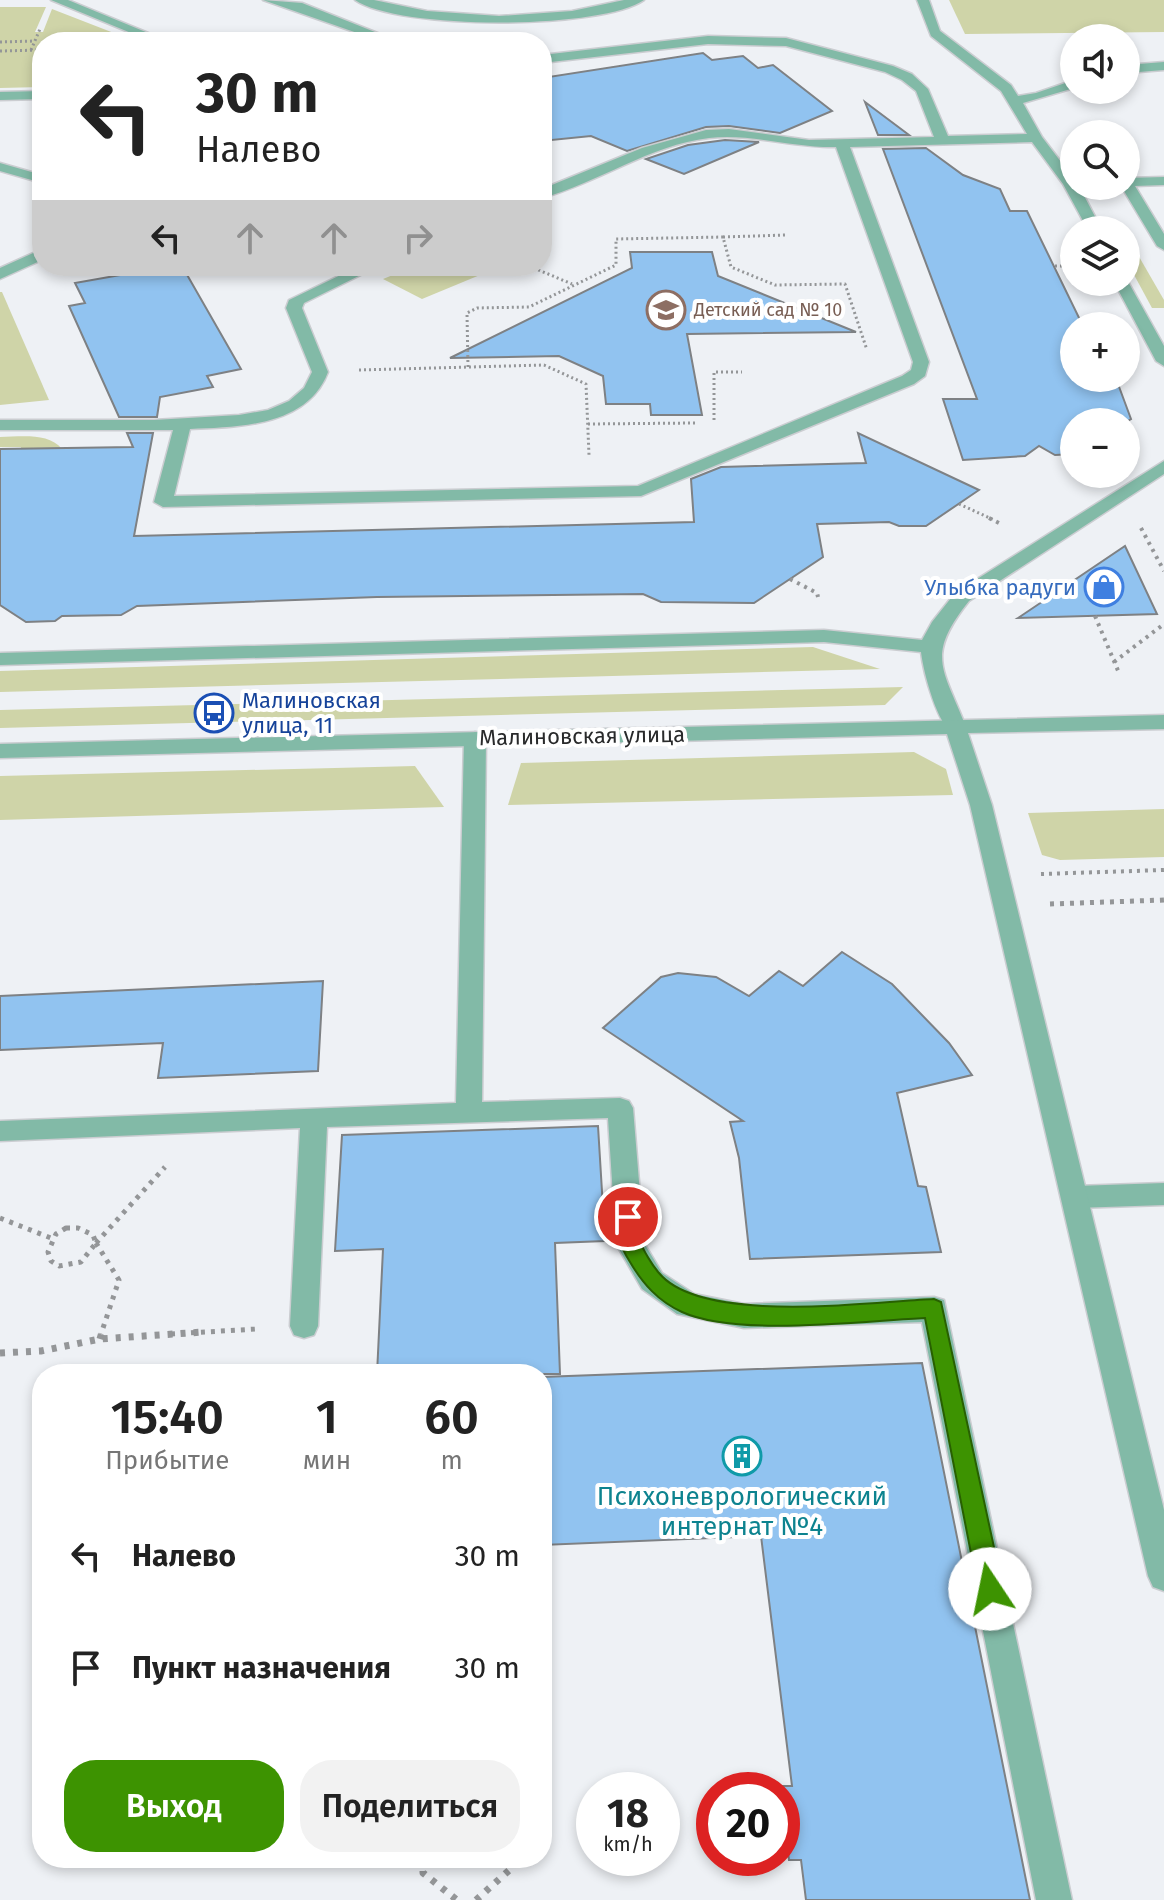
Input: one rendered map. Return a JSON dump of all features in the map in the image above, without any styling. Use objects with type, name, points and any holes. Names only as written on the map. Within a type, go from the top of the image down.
[{"type":"street","points":[[57,0],[139,32]]},
{"type":"street","points":[[269,0],[312,11],[368,32]]},
{"type":"street","points":[[361,0],[397,12],[428,16],[500,17],[574,12],[638,0]]},
{"type":"street","points":[[923,0],[935,33],[1006,88],[1036,138],[1060,168]]},
{"type":"street","points":[[552,57],[708,40],[786,42],[889,69],[907,77],[922,89],[942,139]]},
{"type":"street","points":[[1140,68],[1164,66]]},
{"type":"street","points":[[1015,100],[1038,97],[1060,89]]},
{"type":"street","points":[[0,96],[32,95]]},
{"type":"street","points":[[552,190],[647,151],[706,134],[729,133],[809,144],[1036,138]]},
{"type":"street","points":[[183,423],[163,502],[641,491],[908,380],[919,372],[921,362],[842,144]]},
{"type":"street","points":[[0,167],[32,176]]},
{"type":"street","points":[[1140,182],[1164,181]]},
{"type":"street","points":[[1137,200],[1164,246]]},
{"type":"street","points":[[0,274],[32,259]]},
{"type":"street","points":[[0,425],[183,423],[263,417],[294,407],[313,391],[320,372],[294,308],[297,300],[308,292],[347,276]]},
{"type":"street","points":[[1129,296],[1164,361]]},
{"type":"street","points":[[1164,466],[962,597],[942,621],[931,647],[937,677],[981,805],[1076,1197],[1155,1502],[1164,1576]]},
{"type":"street","points":[[0,659],[824,636],[931,647]]},
{"type":"street","name":"Малиновская улица","points":[[0,751],[1164,722]]},
{"type":"street","points":[[469,1113],[475,739]]},
{"type":"street","points":[[0,1131],[620,1108],[630,1244],[652,1281],[687,1305],[744,1316],[934,1309],[1054,1900]]},
{"type":"street","points":[[304,1326],[314,1117]]},
{"type":"street","points":[[1076,1197],[1164,1194]]},
{"type":"path","points":[[0,42],[32,41]]},
{"type":"path","points":[[0,51],[32,50]]},
{"type":"path","points":[[468,367],[467,313],[477,308],[529,307],[616,265],[616,239],[786,235]]},
{"type":"path","points":[[723,237],[731,267],[775,285],[845,284],[867,350]]},
{"type":"path","points":[[1055,266],[1060,266]]},
{"type":"path","points":[[552,276],[574,285]]},
{"type":"path","points":[[372,370],[544,365],[586,384],[589,457]]},
{"type":"path","points":[[714,423],[714,372],[742,372]]},
{"type":"path","points":[[588,424],[698,423]]},
{"type":"path","points":[[959,504],[1008,527]]},
{"type":"path","points":[[1095,616],[1119,673]]},
{"type":"path","points":[[1114,662],[1164,624]]},
{"type":"path","points":[[1033,874],[1164,870]]},
{"type":"path","points":[[1041,904],[1164,900]]},
{"type":"path","points":[[100,1339],[119,1280],[106,1256],[95,1244],[93,1235],[85,1228],[60,1230],[51,1238],[46,1249],[48,1258],[56,1264],[69,1266],[81,1262],[91,1254],[95,1244],[151,1186],[199,1122]]},
{"type":"path","points":[[0,1218],[51,1238]]},
{"type":"path","points":[[0,1353],[41,1351],[100,1339],[304,1326]]},
{"type":"path","points":[[423,1868],[423,1873],[457,1900]]},
{"type":"path","points":[[476,1900],[512,1868]]},
{"type":"green space","points":[[949,0],[1164,0],[1164,32],[1140,32],[1140,24],[1060,24],[1060,33],[965,34]]},
{"type":"green space","points":[[0,7],[46,7],[35,32],[32,32],[32,87],[0,88]]},
{"type":"green space","points":[[52,9],[111,32],[43,32]]},
{"type":"green space","points":[[1140,258],[1164,300],[1164,308],[1152,308],[1140,286]]},
{"type":"green space","points":[[390,276],[478,276],[422,299],[383,279]]},
{"type":"green space","points":[[2,292],[49,400],[0,405]]},
{"type":"green space","points":[[0,437],[42,438],[62,449],[20,452],[21,447],[0,447]]},
{"type":"green space","points":[[813,647],[880,669],[0,692],[0,671]]},
{"type":"green space","points":[[903,687],[885,705],[0,728],[0,710]]},
{"type":"green space","points":[[914,752],[946,769],[953,795],[508,805],[521,763]]},
{"type":"green space","points":[[415,766],[444,807],[0,820],[0,776]]},
{"type":"green space","points":[[1164,809],[1164,857],[1060,860],[1042,855],[1028,813]]},
{"type":"building","points":[[703,53],[712,60],[743,56],[758,68],[773,65],[832,111],[780,133],[729,126],[706,127],[627,151],[591,136],[552,140],[552,76]]},
{"type":"building","points":[[865,102],[909,135],[878,135]]},
{"type":"building","points":[[725,140],[759,142],[684,174],[646,159],[688,145]]},
{"type":"building","points":[[926,148],[963,175],[1000,189],[1010,211],[1027,211],[1060,279],[1060,296],[1068,296],[1076,312],[1060,312],[1060,392],[1121,392],[1127,408],[1060,408],[1060,455],[1039,446],[1025,456],[963,460],[943,399],[977,399],[883,149]]},
{"type":"building","points":[[630,252],[712,252],[718,276],[856,332],[687,334],[702,415],[651,415],[650,404],[606,404],[603,376],[559,356],[450,358],[632,268]]},
{"type":"building","points":[[115,276],[188,276],[241,369],[207,376],[213,387],[160,397],[157,417],[119,417],[69,306],[85,303],[75,283]]},
{"type":"building","points":[[127,433],[153,433],[134,536],[694,522],[691,479],[721,467],[866,463],[858,433],[979,490],[926,526],[899,526],[889,522],[817,524],[823,557],[754,603],[661,602],[643,594],[377,597],[137,606],[121,615],[62,616],[55,621],[26,622],[0,605],[0,449],[133,447]]},
{"type":"building","name":"Улыбка радуги","points":[[1125,546],[1157,614],[1018,618]]},
{"type":"building","points":[[842,952],[892,984],[949,1043],[972,1075],[897,1093],[918,1186],[926,1187],[941,1252],[750,1259],[739,1158],[730,1122],[743,1121],[603,1028],[661,977],[678,973],[716,977],[749,996],[779,971],[803,986]]},
{"type":"building","points":[[323,981],[318,1071],[158,1078],[163,1043],[0,1050],[0,996]]},
{"type":"building","points":[[598,1126],[605,1241],[555,1243],[560,1374],[552,1374],[552,1364],[377,1364],[383,1249],[335,1251],[342,1135]]},
{"type":"building","name":"Психоневрологический интернат №4","points":[[922,1363],[1030,1900],[806,1900],[800,1860],[800,1772],[790,1772],[761,1536],[552,1545],[552,1377]]},
{"type":"place","name":"Детский сад № 10","points":[[666,310]]},
{"type":"place","name":"Улыбка радуги","points":[[1104,587]]},
{"type":"place","name":"Малиновская улица, 11","points":[[214,713]]},
{"type":"place","name":"Психоневрологический интернат №4","points":[[742,1456]]},
{"type":"route","points":[[628,1217],[630,1244],[652,1281],[687,1305],[744,1316],[934,1309],[990,1589]]}]
